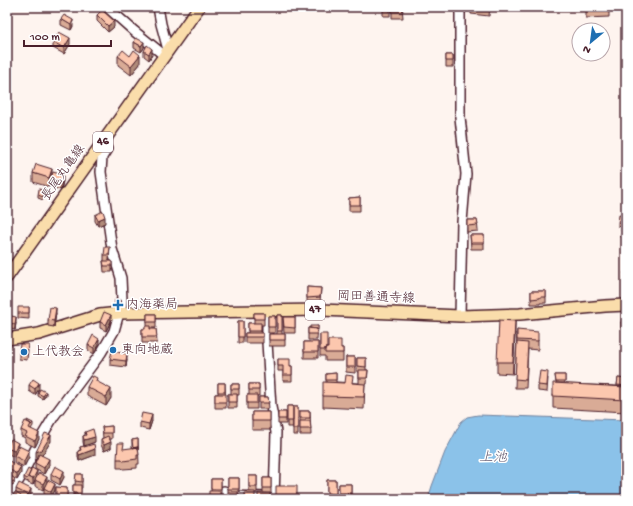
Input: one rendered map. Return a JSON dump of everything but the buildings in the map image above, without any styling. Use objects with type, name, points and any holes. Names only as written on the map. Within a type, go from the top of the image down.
[{"type":"main road","name":"長尾丸亀線","points":[[7,277],[101,153],[199,7]]},
{"type":"main road","name":"岡田善通寺線","points":[[7,339],[39,334],[100,315],[119,313],[322,310],[460,316],[520,314],[626,305]]},
{"type":"street","points":[[107,7],[134,31],[168,52]]},
{"type":"street","points":[[158,7],[168,52]]},
{"type":"street","points":[[460,7],[460,121],[466,174],[462,222],[460,316]]},
{"type":"street","points":[[8,499],[54,416],[102,353],[114,331],[121,310],[121,278],[112,249],[101,172],[101,153]]},
{"type":"street","points":[[224,495],[274,498],[276,432],[270,407],[267,311]]},
{"type":"water","name":"上池","points":[[478,415],[626,420],[626,499],[428,499],[445,452],[461,422],[467,417]]},
{"type":"place","name":"内海薬局","points":[[118,305]]},
{"type":"place","name":"東向地蔵","points":[[113,350]]},
{"type":"place","name":"上代教会","points":[[24,352]]}]
